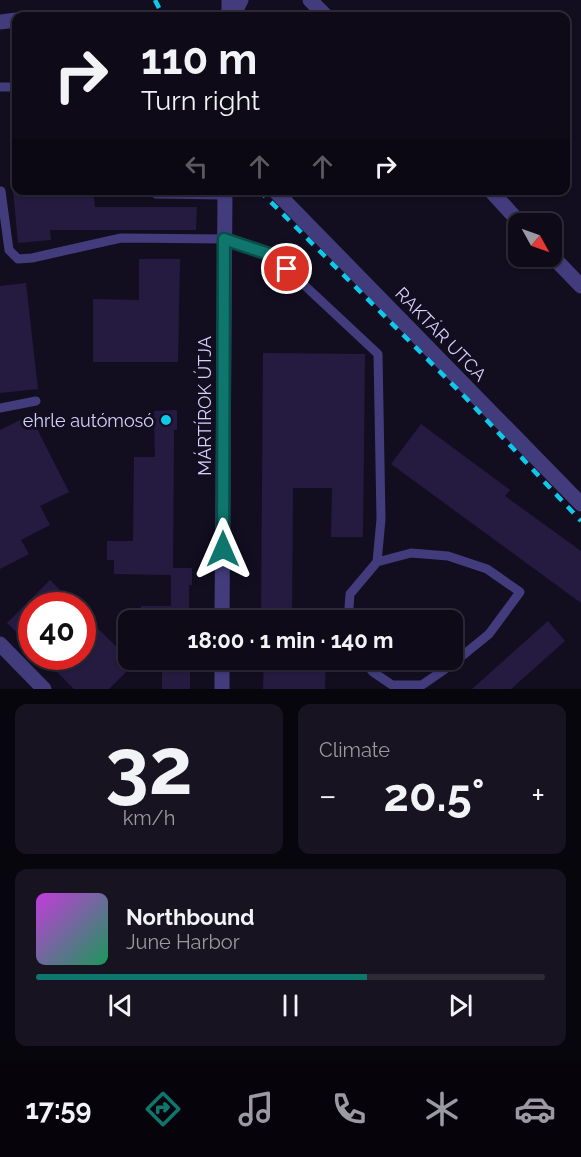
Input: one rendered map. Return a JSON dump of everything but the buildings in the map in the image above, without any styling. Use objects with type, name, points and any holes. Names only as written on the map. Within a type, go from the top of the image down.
[{"type":"street","points":[[310,0],[322,12]]},
{"type":"street","name":"MÁRTÍROK ÚTJA","points":[[222,610],[225,195]]},
{"type":"street","name":"RAKTÁR UTCA","points":[[279,195],[581,504]]},
{"type":"street","points":[[495,195],[511,213]]},
{"type":"street","points":[[562,266],[581,286]]},
{"type":"street","points":[[0,644],[44,689]]},
{"type":"street","points":[[222,670],[222,689]]},
{"type":"lane","points":[[1,191],[9,250],[18,260],[122,238],[224,239],[272,255],[378,354],[381,519],[377,562],[350,594],[349,610]]},
{"type":"lane","points":[[0,408],[36,401]]},
{"type":"lane","points":[[377,562],[411,553],[448,556],[487,568],[520,592],[489,634],[463,655]]},
{"type":"lane","points":[[371,670],[392,685],[422,685],[444,670]]},
{"type":"railway","points":[[155,0],[161,12]]},
{"type":"railway","points":[[264,195],[465,397],[581,521]]},
{"type":"place","name":"ehrle autómosó","points":[[166,420]]},
{"type":"route","points":[[223,549],[224,239],[272,255],[287,269]]}]
